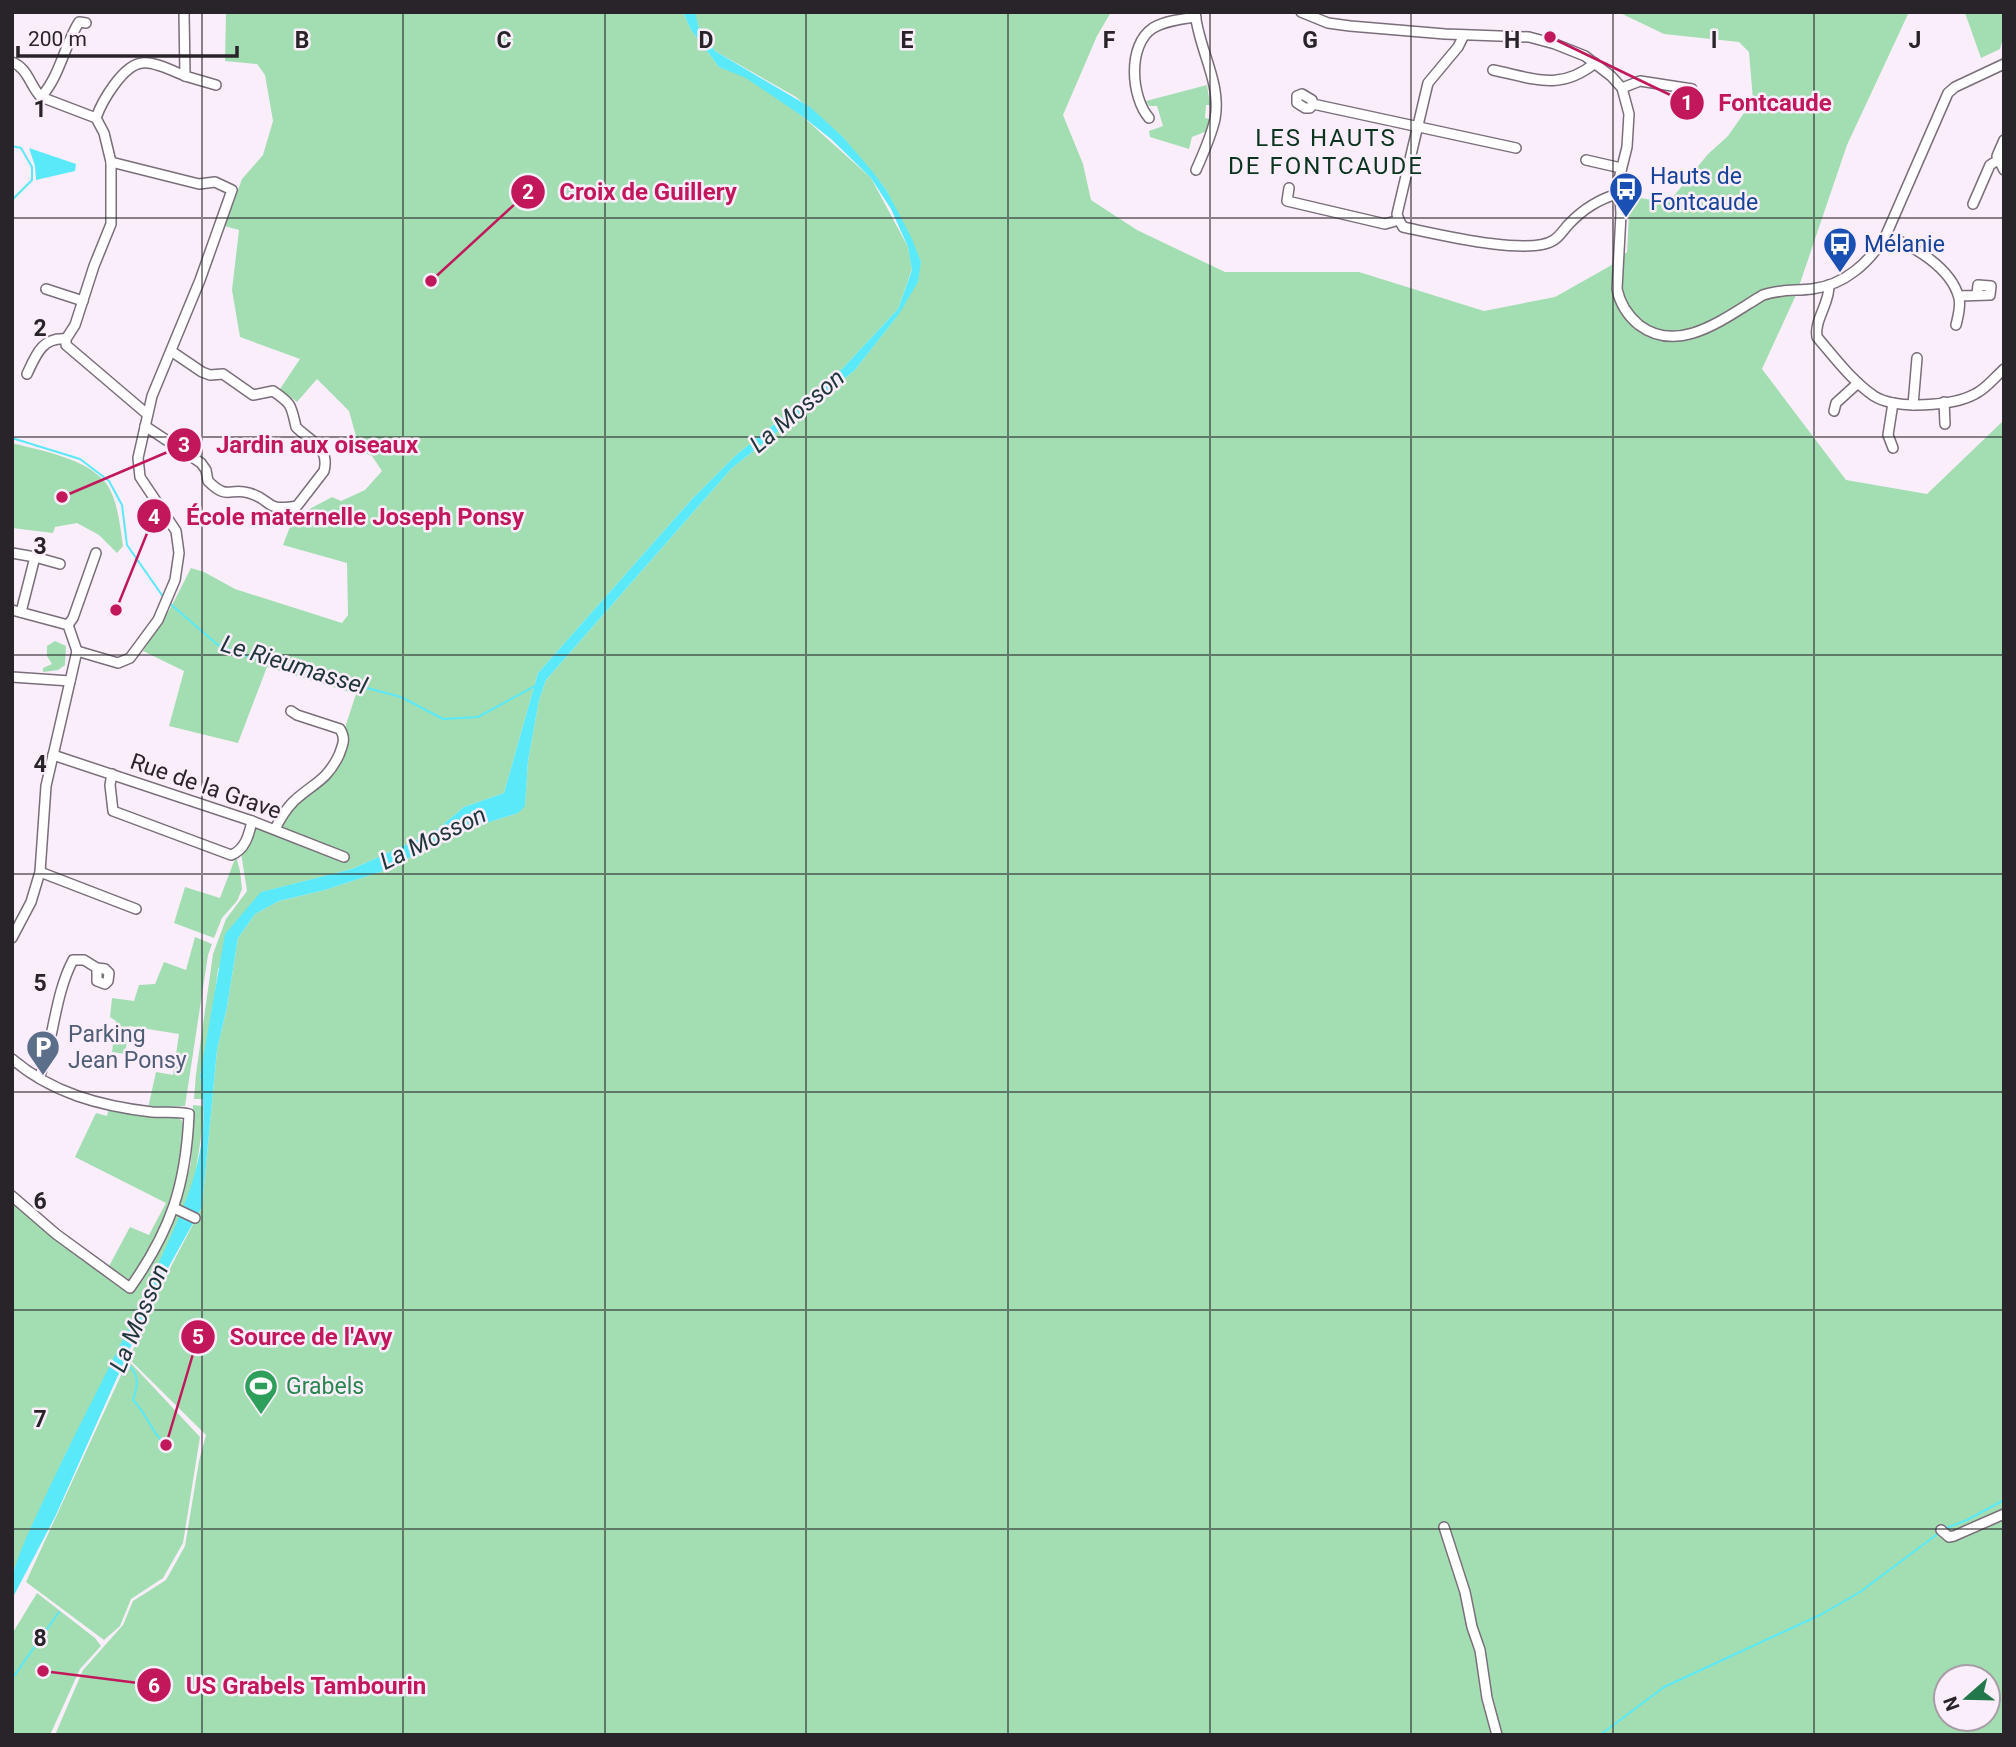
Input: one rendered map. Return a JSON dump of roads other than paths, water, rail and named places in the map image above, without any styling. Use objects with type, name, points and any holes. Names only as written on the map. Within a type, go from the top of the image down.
[{"type":"street","points":[[184,12],[185,76]]},
{"type":"street","points":[[1301,12],[1328,23],[1529,37],[1586,56],[1595,63],[1622,88],[1627,100],[1629,129],[1621,168],[1617,289],[1619,300],[1633,320],[1656,334],[1670,338],[1695,333],[1774,291],[1812,289],[1829,285],[1856,271],[1886,235],[1948,93],[1955,87],[2004,64]]},
{"type":"street","points":[[1149,118],[1142,110],[1134,75],[1134,63],[1146,35],[1158,26],[1196,15],[1216,110],[1209,140],[1196,170]]},
{"type":"street","points":[[41,97],[51,85],[79,22],[86,23]]},
{"type":"street","points":[[1464,34],[1458,47],[1428,83],[1397,214],[1403,227],[1479,243],[1548,243],[1556,239],[1588,206],[1620,193]]},
{"type":"street","points":[[12,62],[23,69],[41,97],[96,118],[104,133],[111,162],[111,224],[66,345],[147,414]]},
{"type":"street","points":[[96,118],[107,94],[134,65],[144,62],[216,85]]},
{"type":"street","points":[[1493,70],[1553,82],[1570,78],[1595,63]]},
{"type":"street","points":[[1622,88],[1640,81],[1692,89]]},
{"type":"street","points":[[1313,104],[1516,148]]},
{"type":"street","points":[[2004,140],[1997,156],[2004,170]]},
{"type":"street","points":[[1586,160],[1621,168]]},
{"type":"street","points":[[1973,204],[1990,164],[1998,160]]},
{"type":"street","points":[[77,651],[118,663],[125,661],[143,643],[166,601],[178,565],[179,542],[171,522],[138,471],[138,458],[152,396],[232,190],[215,183],[199,184],[111,162]]},
{"type":"street","points":[[1289,188],[1287,201],[1385,224],[1399,220]]},
{"type":"street","points":[[1886,235],[1922,252],[1948,279],[1959,296],[1956,325]]},
{"type":"street","points":[[1829,285],[1827,300],[1816,331],[1817,337],[1858,383],[1874,395],[1893,403],[1913,405],[1944,402],[1975,395],[2004,369]]},
{"type":"street","points":[[46,289],[83,301]]},
{"type":"street","points":[[1959,296],[1977,294]]},
{"type":"street","points":[[27,374],[39,348],[52,339],[66,339]]},
{"type":"street","points":[[145,426],[201,463],[206,470],[208,481],[223,493],[251,493],[276,509],[297,506],[326,466],[321,445],[299,430],[293,408],[288,401],[273,391],[253,395],[223,374],[210,375],[202,372],[171,351]]},
{"type":"street","points":[[1913,405],[1917,358]]},
{"type":"street","points":[[1834,411],[1836,403],[1858,383]]},
{"type":"street","points":[[1944,402],[1945,424]]},
{"type":"street","points":[[1893,403],[1888,435],[1893,448]]},
{"type":"street","points":[[12,553],[60,564]]},
{"type":"street","points":[[68,625],[73,618],[96,553]]},
{"type":"street","points":[[35,557],[17,611],[68,625]]},
{"type":"street","points":[[12,938],[31,902],[40,872],[46,786],[77,651],[68,625]]},
{"type":"street","points":[[12,677],[70,681]]},
{"type":"street","points":[[275,830],[282,815],[294,802],[331,770],[344,743],[340,729],[291,711]]},
{"type":"street","name":"Rue de la Grave","points":[[53,755],[252,821],[344,857]]},
{"type":"street","points":[[112,774],[110,793],[113,811],[231,855],[245,844],[252,821]]},
{"type":"street","points":[[40,872],[136,909]]},
{"type":"street","points":[[39,1079],[66,974],[73,960],[84,960],[97,968]]},
{"type":"street","points":[[12,1059],[57,1089],[90,1101],[156,1112],[175,1111],[189,1114],[188,1145],[177,1209],[152,1256],[130,1288],[56,1234],[12,1196]]},
{"type":"street","points":[[177,1209],[195,1218]]},
{"type":"street","points":[[1941,1530],[1949,1537],[1954,1536],[2004,1514]]},
{"type":"street","points":[[1444,1527],[1480,1650],[1487,1698],[1497,1735]]},
{"type":"water","name":"La Mosson","points":[[683,12],[695,12],[699,29],[715,51],[810,107],[843,137],[887,191],[912,239],[921,262],[918,282],[899,314],[854,371],[732,468],[546,680],[539,700],[528,761],[525,806],[518,813],[461,831],[386,870],[325,890],[279,901],[255,914],[238,938],[217,1050],[202,1207],[157,1288],[55,1517],[12,1599],[13,1573],[26,1539],[144,1296],[187,1199],[200,1153],[203,1103],[200,1076],[225,934],[261,892],[352,869],[434,832],[464,807],[504,793],[538,673],[693,498],[735,456],[843,368],[898,309],[912,270],[908,247],[891,209],[871,178],[831,139],[802,116],[746,78],[719,67],[691,30]]},
{"type":"water","points":[[29,148],[76,164],[75,171],[36,180]]},
{"type":"waterway","name":"Le Rieumassel","points":[[12,146],[21,148],[32,167],[32,180],[12,200]]},
{"type":"waterway","name":"Le Rieumassel","points":[[12,438],[80,459],[109,481],[122,505],[127,545],[164,598]]},
{"type":"waterway","name":"Le Rieumassel","points":[[168,602],[218,645],[240,654],[401,697],[443,719],[478,717],[535,686]]},
{"type":"waterway","points":[[125,1362],[133,1370],[136,1379],[133,1400],[166,1445]]},
{"type":"waterway","points":[[1944,1529],[2004,1500]]},
{"type":"waterway","points":[[1600,1735],[1664,1687],[1822,1614],[1860,1592],[1940,1532]]},
{"type":"waterway","points":[[12,1679],[59,1612]]},
{"type":"place","name":"Fontcaude","points":[[1550,37]]},
{"type":"place","name":"Hauts de Fontcaude","points":[[1626,219]]},
{"type":"place","name":"Mélanie","points":[[1840,274]]},
{"type":"place","name":"Croix de Guillery","points":[[431,281]]},
{"type":"place","name":"Jardin aux oiseaux","points":[[62,497]]},
{"type":"place","name":"École maternelle Joseph Ponsy","points":[[116,610]]},
{"type":"place","name":"Parking Jean Ponsy","points":[[43,1077]]},
{"type":"place","name":"Grabels","points":[[261,1416]]},
{"type":"place","name":"Source de l'Avy","points":[[166,1445]]},
{"type":"place","name":"US Grabels Tambourin","points":[[43,1671]]},
{"type":"district","name":"LES HAUTS DE FONTCAUDE","points":[[1326,152]]}]
